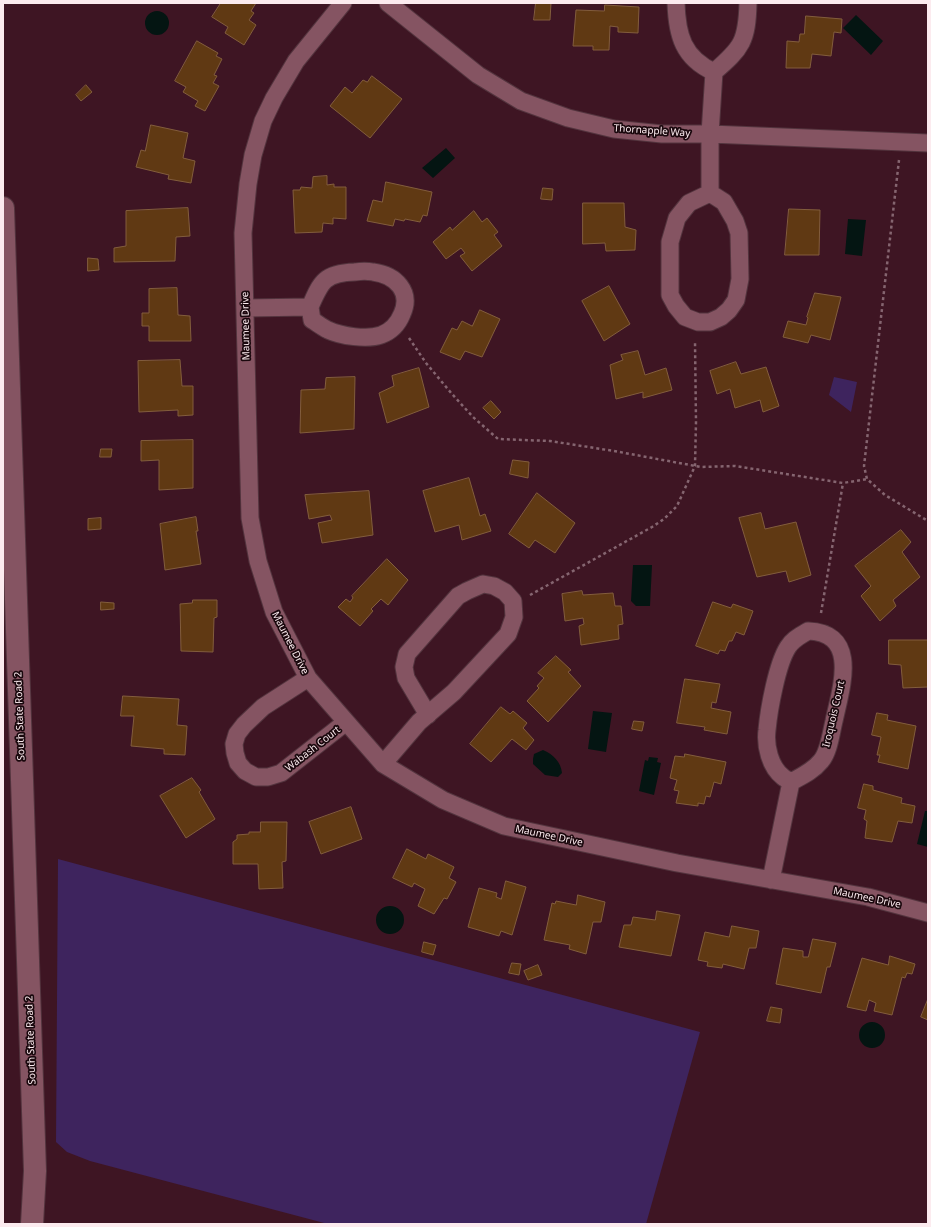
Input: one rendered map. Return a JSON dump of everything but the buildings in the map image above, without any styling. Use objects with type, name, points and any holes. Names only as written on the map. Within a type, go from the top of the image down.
[{"type":"main road","name":"South State Road 2","points":[[3,208],[35,1171],[32,1224]]},
{"type":"street","name":"Maumee Drive","points":[[343,3],[296,61],[274,98],[262,122],[253,155],[248,184],[243,233],[250,521],[258,561],[274,612],[308,678],[383,764],[443,800],[504,826],[677,863],[868,897],[928,913]]},
{"type":"street","name":"Thornapple Way","points":[[388,3],[478,75],[521,101],[568,118],[614,129],[662,134],[710,134],[928,143]]},
{"type":"street","points":[[676,3],[679,32],[684,45],[690,55],[701,66],[714,72]]},
{"type":"street","points":[[710,192],[710,134],[714,72],[734,55],[742,44],[746,30],[748,3]]},
{"type":"street","points":[[710,192],[724,202],[735,221],[739,233],[740,279],[736,300],[729,310],[710,322],[698,322],[680,312],[670,294],[670,242],[677,218],[689,203],[710,192]]},
{"type":"street","points":[[345,272],[373,272],[393,280],[403,290],[406,300],[404,310],[398,323],[381,335],[369,337],[344,335],[327,330],[312,320],[310,308],[318,289],[328,277],[345,272]]},
{"type":"street","points":[[245,308],[310,308]]},
{"type":"street","points":[[383,764],[419,722],[428,715],[454,692],[508,634],[514,617],[513,601],[505,592],[494,586],[483,584],[458,596],[407,654],[404,667],[406,678],[428,715]]},
{"type":"street","points":[[771,880],[791,782],[782,777],[771,761],[766,736],[768,721],[777,677],[788,647],[796,638],[808,631],[818,632]]},
{"type":"street","name":"Iroquois Court","points":[[791,782],[810,772],[822,760],[829,742],[843,680],[843,660],[838,644],[828,635],[818,632]]},
{"type":"street","name":"Wabash Court","points":[[308,678],[263,707],[244,725],[237,734],[234,744],[234,753],[238,763],[244,771],[256,777],[268,777],[281,773],[346,722]]},
{"type":"path","points":[[901,142],[864,466],[867,480],[885,495],[928,521]]},
{"type":"path","points":[[513,604],[664,519],[677,506],[695,466],[695,321]]},
{"type":"path","points":[[398,323],[426,363],[452,394],[473,417],[498,438],[550,441],[695,466],[735,466],[843,483],[867,480]]},
{"type":"path","points":[[818,632],[843,483]]},
{"type":"shaded area","points":[[157,11],[166,14],[169,23],[166,32],[157,35],[148,32],[145,23],[148,14]]},
{"type":"shaded area","points":[[856,15],[883,41],[871,55],[843,28]]},
{"type":"shaded area","points":[[446,148],[455,158],[433,178],[422,168]]},
{"type":"shaded area","points":[[848,219],[866,220],[862,256],[845,254]]},
{"type":"shaded area","points":[[834,377],[857,382],[851,412],[829,395]]},
{"type":"shaded area","points":[[633,565],[652,565],[650,606],[636,606],[631,601]]},
{"type":"shaded area","points":[[593,711],[612,713],[606,752],[588,749]]},
{"type":"shaded area","points":[[543,750],[553,756],[560,765],[562,773],[558,777],[545,775],[533,764],[534,754]]},
{"type":"shaded area","points":[[649,757],[658,758],[657,762],[661,763],[654,795],[639,791],[645,760],[648,761]]},
{"type":"shaded area","points":[[925,811],[928,811],[928,847],[917,844]]},
{"type":"shaded area","points":[[58,859],[700,1032],[646,1224],[328,1224],[90,1161],[67,1152],[56,1142]]},
{"type":"shaded area","points":[[390,906],[400,910],[404,920],[400,930],[390,934],[380,930],[376,920],[380,910]]},
{"type":"shaded area","points":[[872,1022],[881,1026],[885,1035],[881,1044],[872,1048],[863,1044],[859,1035],[863,1026]]}]
